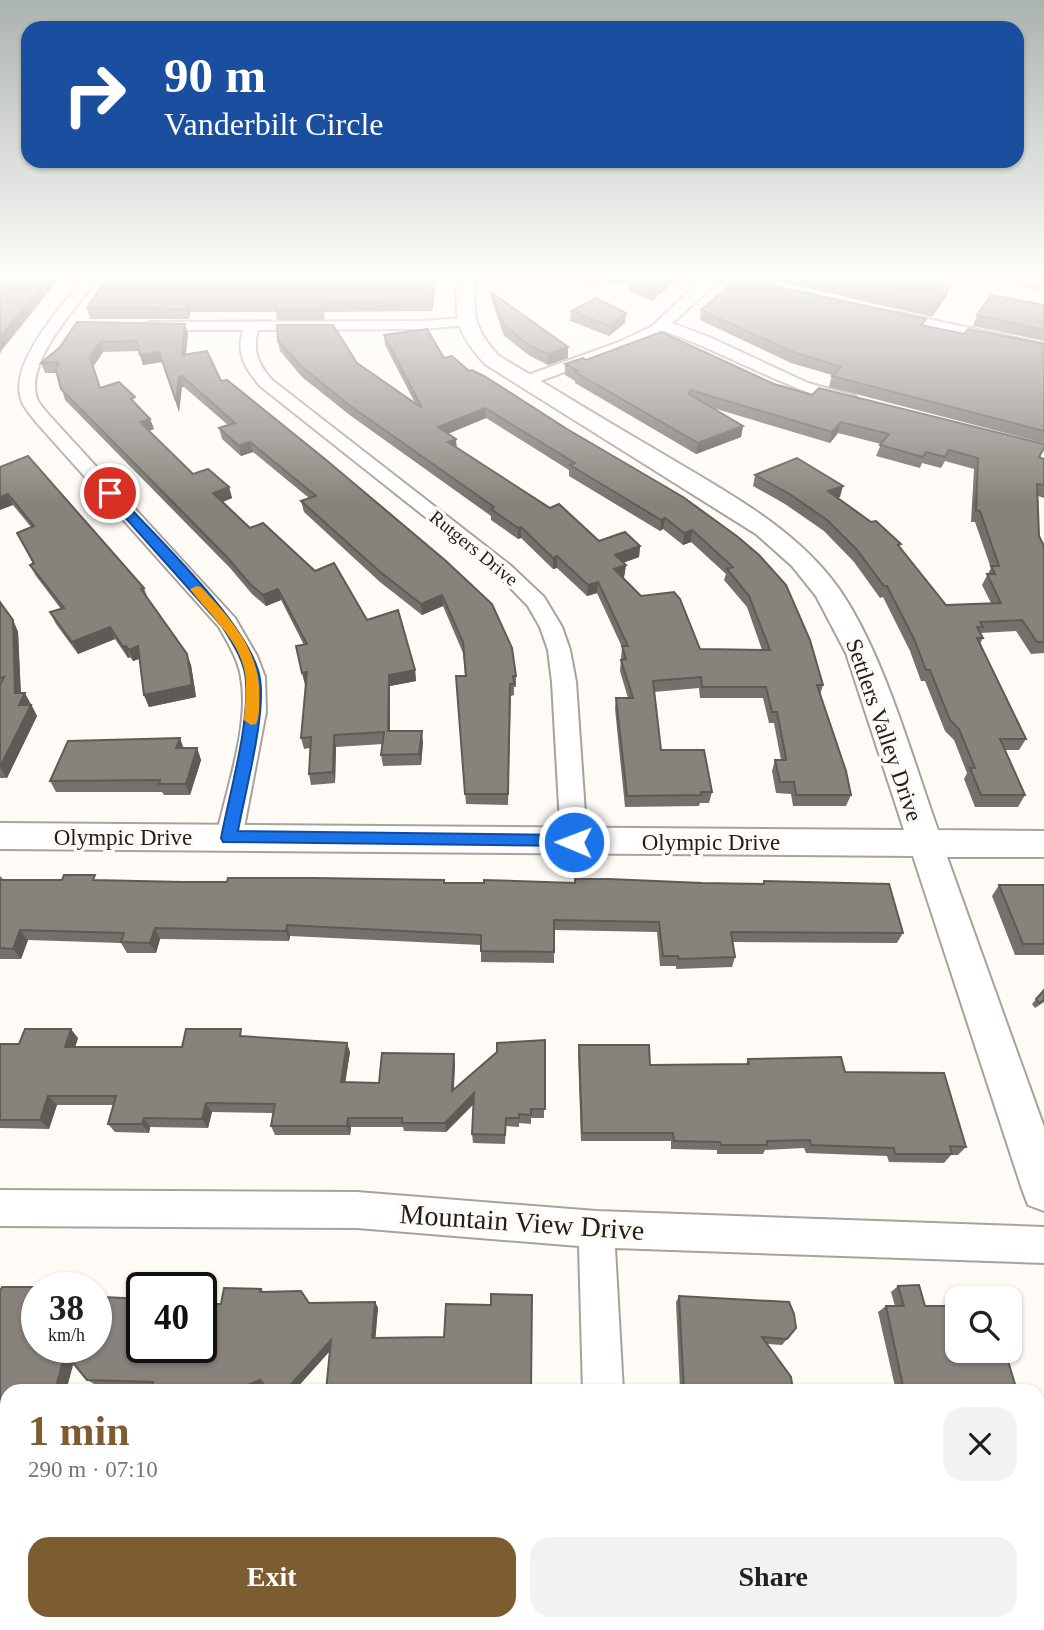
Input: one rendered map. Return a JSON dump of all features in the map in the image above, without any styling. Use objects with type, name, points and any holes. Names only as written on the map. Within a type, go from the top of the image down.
[{"type":"street","points":[[42,351],[31,364],[27,382],[29,399],[42,418],[227,623],[247,659],[253,679],[251,717],[229,838]]},
{"type":"street","name":"Rutgers Drive","points":[[247,351],[252,366],[266,383],[503,569],[536,602],[551,627],[563,671],[574,842]]},
{"type":"street","name":"Settlers Valley Drive","points":[[484,351],[492,360],[765,529],[801,561],[828,593],[860,653],[923,843],[1044,1189]]},
{"type":"street","points":[[526,381],[607,351]]},
{"type":"street","points":[[728,351],[802,386],[865,404]]},
{"type":"street","name":"Olympic Drive","points":[[0,836],[1044,844]]},
{"type":"street","name":"Mountain View Drive","points":[[0,1208],[357,1210],[596,1229],[1044,1245]]},
{"type":"street","points":[[596,1229],[603,1384]]},
{"type":"building","points":[[55,351],[94,351],[90,357],[100,388],[119,382],[135,397],[131,399],[150,419],[140,422],[193,474],[208,469],[229,487],[213,493],[250,528],[263,523],[315,571],[334,563],[367,620],[398,610],[415,670],[389,675],[388,731],[422,731],[419,754],[381,755],[384,732],[334,735],[333,772],[309,774],[311,737],[301,738],[307,672],[302,673],[296,646],[307,644],[278,589],[263,595],[249,583],[227,557],[61,389],[56,370],[58,362],[41,363]]},
{"type":"building","points":[[139,351],[182,351],[182,355],[207,351],[221,381],[227,380],[325,459],[446,561],[492,604],[512,648],[516,676],[513,676],[514,684],[510,684],[508,794],[465,794],[456,676],[466,676],[463,642],[442,595],[421,604],[379,571],[301,501],[316,496],[250,442],[239,446],[219,428],[235,423],[182,376],[179,377],[176,401],[159,352],[140,355]]},
{"type":"building","points":[[287,351],[349,351],[357,363],[422,408],[392,351],[440,351],[444,358],[452,356],[469,371],[486,377],[567,429],[683,497],[738,537],[759,555],[786,585],[810,640],[823,685],[817,685],[846,771],[851,795],[796,795],[794,782],[780,782],[775,760],[786,760],[785,752],[777,712],[772,712],[766,687],[702,687],[701,677],[653,681],[661,750],[704,750],[712,792],[701,792],[701,795],[627,796],[616,698],[633,698],[621,660],[626,659],[622,646],[628,646],[598,582],[588,585],[557,556],[553,558],[521,527],[518,528],[491,509],[494,507],[349,405],[301,366]],"holes":[[[485,408],[575,463],[570,465],[661,520],[665,518],[684,533],[692,530],[733,567],[727,569],[749,596],[770,650],[700,649],[680,599],[674,592],[641,596],[614,569],[626,565],[615,555],[640,546],[625,532],[599,541],[559,504],[550,508],[448,442],[456,439],[438,427]]]},
{"type":"building","points":[[610,351],[702,351],[774,384],[812,395],[819,388],[1044,444],[1039,457],[1044,459],[1044,485],[1037,484],[1039,536],[1044,546],[1044,642],[1037,642],[1022,620],[980,622],[983,627],[977,627],[983,638],[977,638],[1026,739],[1000,739],[1025,795],[981,795],[970,768],[975,768],[959,729],[950,720],[930,670],[926,670],[914,639],[887,586],[884,586],[857,550],[827,520],[788,493],[755,475],[797,458],[843,486],[828,491],[871,522],[876,521],[901,544],[898,545],[946,605],[1001,603],[987,574],[995,574],[991,566],[999,566],[980,511],[976,510],[978,458],[949,450],[945,457],[926,452],[923,457],[880,445],[889,434],[841,422],[832,432],[690,390],[689,394],[743,426],[698,443],[565,364],[583,358],[586,360]]},
{"type":"building","points":[[791,351],[1044,351],[1044,431],[832,376],[841,367]]},
{"type":"building","points":[[28,456],[144,588],[141,589],[187,654],[192,685],[144,695],[138,646],[129,650],[126,646],[123,647],[110,627],[72,642],[50,612],[64,608],[30,565],[34,563],[17,533],[34,526],[8,494],[0,497],[0,467]]},
{"type":"building","points":[[0,602],[13,620],[15,693],[25,693],[19,705],[31,705],[0,767],[0,685],[4,677],[0,678]]},
{"type":"building","points":[[180,738],[176,748],[197,748],[186,784],[159,784],[160,780],[50,781],[68,741]]},
{"type":"building","points":[[64,875],[95,875],[93,880],[183,882],[227,882],[228,878],[313,878],[444,880],[444,883],[484,883],[484,880],[575,883],[575,879],[609,879],[702,883],[764,884],[764,881],[889,884],[903,933],[731,932],[735,957],[679,959],[678,956],[663,956],[659,922],[554,920],[554,952],[481,951],[481,935],[287,925],[286,931],[155,928],[150,943],[121,942],[124,933],[20,930],[13,949],[0,948],[0,880],[62,880]]},
{"type":"building","points":[[999,885],[1044,885],[1044,944],[1023,944]]},
{"type":"building","points":[[1044,990],[1044,1000],[1039,1003],[1036,999]]},
{"type":"building","points":[[25,1029],[71,1029],[65,1047],[182,1047],[186,1029],[241,1029],[240,1036],[347,1043],[341,1082],[379,1083],[382,1053],[454,1054],[452,1091],[497,1052],[497,1043],[545,1040],[545,1109],[531,1109],[531,1115],[519,1114],[519,1118],[506,1118],[505,1135],[472,1134],[474,1093],[445,1123],[402,1123],[402,1118],[348,1118],[347,1126],[271,1126],[275,1104],[206,1103],[202,1119],[144,1118],[142,1124],[108,1124],[116,1096],[48,1096],[40,1120],[0,1120],[0,1044],[19,1044]]},
{"type":"building","points":[[579,1045],[649,1045],[650,1065],[749,1064],[748,1059],[841,1057],[845,1072],[944,1073],[966,1147],[950,1146],[952,1154],[895,1154],[894,1148],[811,1145],[810,1140],[767,1141],[767,1145],[721,1145],[720,1142],[674,1141],[673,1133],[582,1133]]},
{"type":"building","points":[[919,1285],[925,1306],[945,1306],[945,1363],[1009,1363],[1015,1384],[903,1384],[886,1306],[904,1306],[898,1286]]},
{"type":"building","points":[[2,1287],[21,1287],[21,1363],[62,1363],[57,1384],[0,1384]]},
{"type":"building","points":[[224,1288],[261,1289],[260,1292],[301,1291],[309,1303],[375,1302],[372,1338],[444,1337],[446,1304],[491,1305],[491,1294],[532,1295],[531,1384],[327,1384],[331,1340],[291,1384],[264,1384],[260,1380],[250,1384],[87,1380],[73,1363],[112,1363],[112,1297],[126,1298],[126,1363],[217,1363],[217,1304],[221,1304]]},
{"type":"building","points":[[679,1296],[789,1302],[796,1328],[787,1339],[762,1337],[791,1377],[792,1384],[684,1384]]},
{"type":"slow traffic","points":[[197,589],[227,623],[243,650],[253,679],[251,720]]},
{"type":"route","points":[[110,493],[227,623],[243,650],[253,679],[251,717],[248,749],[229,838],[574,842]]}]
